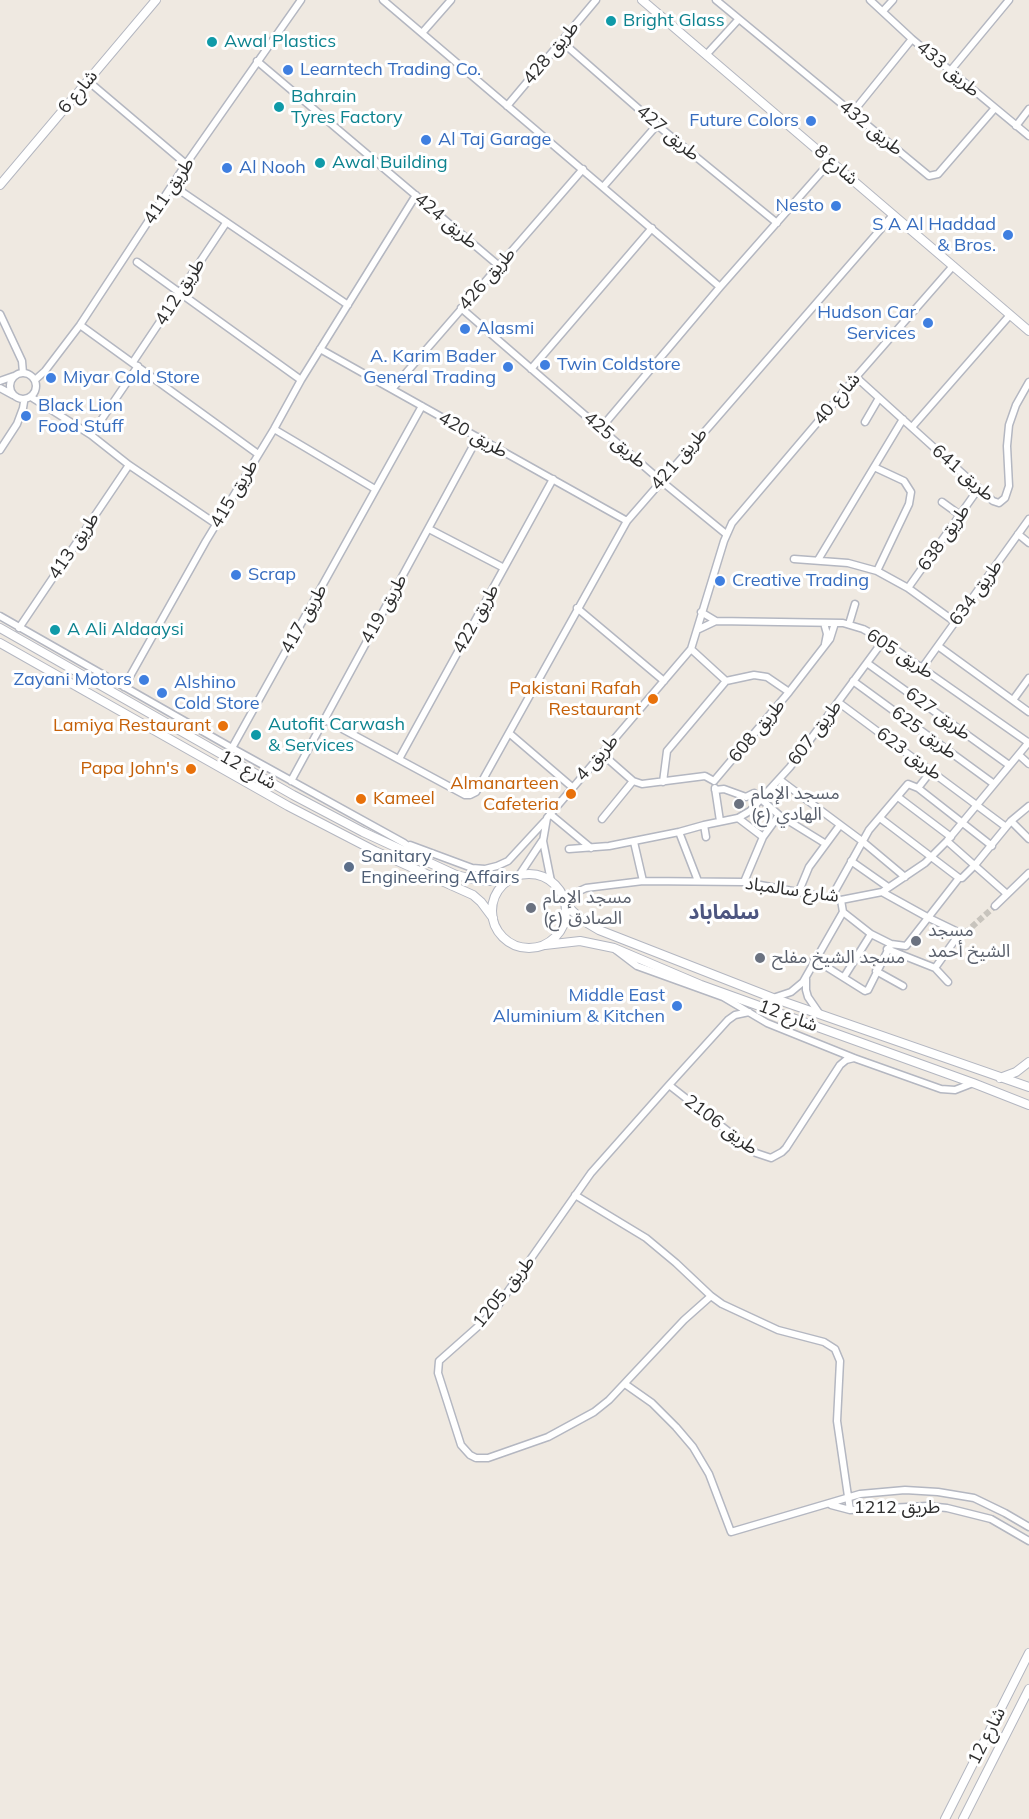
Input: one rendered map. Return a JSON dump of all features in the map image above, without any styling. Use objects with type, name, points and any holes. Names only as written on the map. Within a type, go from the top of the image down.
[{"type":"street","name":"شارع 6","points":[[0,185],[156,0]]},
{"type":"street","name":"طريق 411","points":[[35,380],[45,371],[80,325],[256,61],[301,0]]},
{"type":"street","points":[[383,0],[720,287]]},
{"type":"street","points":[[422,33],[451,0]]},
{"type":"street","name":"طريق 428","points":[[507,106],[596,0]]},
{"type":"street","name":"شارع 8","points":[[642,0],[1029,331]]},
{"type":"street","name":"طريق 432","points":[[716,0],[929,176],[938,174],[995,108]]},
{"type":"street","name":"طريق 433","points":[[870,0],[912,39],[1029,136]]},
{"type":"street","points":[[883,11],[892,0]]},
{"type":"street","points":[[951,70],[1009,0]]},
{"type":"street","points":[[706,55],[738,20]]},
{"type":"street","points":[[853,112],[912,39]]},
{"type":"street","name":"طريق 427","points":[[561,41],[657,125],[777,223]]},
{"type":"street","name":"طريق 424","points":[[256,61],[498,265]]},
{"type":"street","points":[[88,81],[186,164]]},
{"type":"street","points":[[1016,126],[1029,109]]},
{"type":"street","points":[[603,187],[657,125]]},
{"type":"street","points":[[601,428],[720,287],[831,161]]},
{"type":"street","name":"طريق 426","points":[[392,389],[583,169]]},
{"type":"street","points":[[172,185],[348,304]]},
{"type":"street","name":"طريق 415","points":[[124,687],[301,380],[416,195]]},
{"type":"street","name":"طريق 421","points":[[399,759],[465,795],[476,792],[627,521],[660,480],[892,215]]},
{"type":"street","name":"طريق 412","points":[[135,364],[226,222]]},
{"type":"street","points":[[531,369],[652,228]]},
{"type":"street","points":[[137,262],[301,380]]},
{"type":"street","name":"شارع 40","points":[[726,534],[732,523],[953,266]]},
{"type":"street","name":"طريق 425","points":[[461,308],[726,534]]},
{"type":"street","points":[[0,314],[22,361],[23,373]]},
{"type":"street","points":[[912,427],[1010,315]]},
{"type":"street","points":[[80,325],[258,454]]},
{"type":"street","name":"طريق 420","points":[[320,349],[627,521]]},
{"type":"street","points":[[91,435],[135,364]]},
{"type":"street","points":[[0,381],[23,373],[28,374],[35,380],[36,391],[31,397],[23,399],[0,388]]},
{"type":"street","points":[[14,395],[10,388],[15,376]]},
{"type":"street","name":"طريق 641","points":[[856,377],[996,503],[1002,503],[1005,498],[1009,480],[1007,446],[1009,425],[1016,405],[1029,382]]},
{"type":"street","points":[[31,397],[91,435],[129,465],[216,524]]},
{"type":"street","points":[[865,422],[879,398]]},
{"type":"street","points":[[0,450],[17,424],[23,408],[23,399]]},
{"type":"street","name":"طريق 417","points":[[231,748],[422,406]]},
{"type":"street","points":[[818,560],[903,419]]},
{"type":"street","points":[[274,429],[375,489]]},
{"type":"street","name":"طريق 419","points":[[291,781],[478,437]]},
{"type":"street","name":"طريق 413","points":[[19,628],[129,465]]},
{"type":"street","points":[[873,467],[904,481],[911,492],[909,504],[877,572]]},
{"type":"street","name":"طريق 422","points":[[399,759],[553,479]]},
{"type":"street","name":"طريق 638","points":[[908,588],[979,488]]},
{"type":"street","points":[[942,501],[960,515]]},
{"type":"street","name":"طريق 634","points":[[922,668],[1029,519]]},
{"type":"street","points":[[429,529],[504,568]]},
{"type":"street","name":"طريق 4","points":[[543,841],[549,816],[691,649],[726,534]]},
{"type":"street","points":[[1018,534],[1029,543]]},
{"type":"street","points":[[794,560],[848,563],[877,572],[908,588],[955,622]]},
{"type":"street","points":[[849,624],[855,604]]},
{"type":"street","points":[[577,608],[664,681]]},
{"type":"street","name":"طريق 605","points":[[701,612],[716,621]]},
{"type":"street","points":[[0,616],[231,748],[404,843],[472,868],[485,869],[508,861],[549,816],[591,849]]},
{"type":"street","name":"طريق 605","points":[[697,630],[716,621],[849,624],[883,641],[1029,742]]},
{"type":"street","points":[[824,623],[827,634],[824,647]]},
{"type":"street","name":"طريق 608","points":[[714,782],[824,647],[836,623]]},
{"type":"street","name":"شارع 12","points":[[0,628],[293,795],[363,832],[430,864],[469,879],[507,881]]},
{"type":"street","name":"طريق 607","points":[[569,849],[591,849],[634,842],[738,818],[750,811],[780,780],[883,641]]},
{"type":"street","name":"شارع 12","points":[[0,643],[288,806],[375,851],[473,895],[482,902],[493,918]]},
{"type":"street","points":[[938,646],[1029,712]]},
{"type":"street","points":[[691,649],[726,681]]},
{"type":"street","name":"طريق 627","points":[[867,663],[1009,765]]},
{"type":"street","points":[[663,782],[668,751],[726,681],[754,675],[767,678],[789,692]]},
{"type":"street","points":[[1013,700],[1029,678]]},
{"type":"street","name":"طريق 625","points":[[853,681],[994,784]]},
{"type":"street","name":"طريق 623","points":[[838,702],[978,806],[1029,839]]},
{"type":"street","points":[[324,719],[399,759]]},
{"type":"street","points":[[509,733],[572,787]]},
{"type":"street","name":"شارع سالمباد","points":[[566,903],[575,893],[586,888],[643,881],[744,882],[842,900],[882,891],[931,857],[964,824],[1029,742]]},
{"type":"street","points":[[601,753],[633,781],[642,784],[705,776],[714,782],[720,821]]},
{"type":"street","points":[[1019,755],[1029,764]]},
{"type":"street","points":[[918,788],[932,770]]},
{"type":"street","points":[[780,780],[862,841],[905,877]]},
{"type":"street","points":[[602,819],[633,781]]},
{"type":"street","points":[[831,898],[868,830],[908,784],[918,788],[992,846]]},
{"type":"street","points":[[715,790],[724,789],[746,797],[754,793],[779,815],[826,844]]},
{"type":"street","points":[[898,797],[949,839],[1007,894]]},
{"type":"street","points":[[889,947],[906,946],[959,878],[962,878],[975,865],[1009,824],[1029,806]]},
{"type":"street","points":[[744,882],[763,837],[779,815]]},
{"type":"street","points":[[738,818],[763,837]]},
{"type":"street","points":[[880,818],[959,878]]},
{"type":"street","points":[[704,825],[706,837]]},
{"type":"street","points":[[799,891],[809,867],[840,825]]},
{"type":"street","points":[[679,832],[698,881]]},
{"type":"street","points":[[520,874],[542,875],[561,892],[566,903],[566,917],[562,928],[555,938],[545,945],[530,948],[510,942],[501,935],[493,918],[492,908],[499,888],[520,874],[543,841]]},
{"type":"street","points":[[543,841],[551,881]]},
{"type":"street","points":[[634,842],[643,881]]},
{"type":"street","points":[[404,843],[430,864]]},
{"type":"street","points":[[851,861],[888,887]]},
{"type":"street","points":[[995,906],[1029,873]]},
{"type":"street","points":[[882,891],[929,918],[963,933],[934,969]]},
{"type":"street","points":[[774,998],[797,988],[807,976],[814,959],[843,912],[842,900]]},
{"type":"street","name":"شارع 12","points":[[566,903],[582,920],[599,930],[774,998],[1029,1087]]},
{"type":"street","points":[[843,912],[889,947],[934,969],[948,982]]},
{"type":"street","points":[[844,977],[871,934]]},
{"type":"street","name":"شارع 12","points":[[545,945],[579,941],[614,948],[701,985],[973,1083],[1029,1106]]},
{"type":"street","points":[[814,959],[865,991],[868,990],[889,947]]},
{"type":"street","points":[[614,948],[637,966],[730,1001],[772,1025],[854,1058],[941,1089],[955,1090],[973,1083]]},
{"type":"street","points":[[876,972],[903,986]]},
{"type":"street","points":[[807,976],[808,997],[819,1013]]},
{"type":"street","points":[[728,1020],[731,1011],[730,1001]]},
{"type":"street","name":"طريق 1205","points":[[711,1296],[684,1320],[625,1384],[594,1412],[561,1431],[530,1444],[482,1459],[470,1455],[461,1445],[438,1373],[437,1367],[442,1356],[483,1322],[514,1286],[591,1173],[669,1085],[728,1020],[749,1012]]},
{"type":"street","points":[[833,1049],[838,1060],[837,1069]]},
{"type":"street","name":"طريق 2106","points":[[669,1085],[756,1153],[765,1158],[771,1158],[786,1148],[837,1069],[843,1062],[854,1058]]},
{"type":"street","points":[[1000,1078],[1016,1072],[1029,1062]]},
{"type":"street","points":[[575,1195],[646,1238],[711,1296],[738,1312],[778,1330],[824,1342],[835,1349],[840,1361],[837,1421],[850,1510]]},
{"type":"street","name":"طريق 1212","points":[[625,1384],[652,1403],[693,1448],[709,1473],[731,1532],[848,1497],[905,1491],[974,1498],[1029,1527]]},
{"type":"street","name":"طريق 1212","points":[[830,1504],[850,1510],[927,1506],[947,1508],[991,1519],[1029,1541]]},
{"type":"street","name":"شارع 12","points":[[945,1819],[1029,1653]]},
{"type":"street","name":"شارع 12","points":[[963,1819],[1029,1689]]},
{"type":"tunnel","points":[[965,933],[995,906]]},
{"type":"place","name":"Bright Glass","points":[[611,21]]},
{"type":"place","name":"Awal Plastics","points":[[212,42]]},
{"type":"place","name":"Learntech Trading Co.","points":[[288,70]]},
{"type":"place","name":"Bahrain Tyres Factory","points":[[279,107]]},
{"type":"place","name":"Future Colors","points":[[811,121]]},
{"type":"place","name":"Al Taj Garage","points":[[426,140]]},
{"type":"place","name":"Awal Building","points":[[320,163]]},
{"type":"place","name":"Al Nooh","points":[[227,168]]},
{"type":"place","name":"Nesto","points":[[836,206]]},
{"type":"place","name":"S A Al Haddad & Bros.","points":[[1008,235]]},
{"type":"place","name":"Hudson Car Services","points":[[928,323]]},
{"type":"place","name":"Alasmi","points":[[465,329]]},
{"type":"place","name":"Twin Coldstore","points":[[545,365]]},
{"type":"place","name":"A. Karim Bader General Trading","points":[[508,367]]},
{"type":"place","name":"Miyar Cold Store","points":[[51,378]]},
{"type":"place","name":"Black Lion Food Stuff","points":[[26,416]]},
{"type":"place","name":"Scrap","points":[[236,575]]},
{"type":"place","name":"Creative Trading","points":[[720,581]]},
{"type":"place","name":"A Ali Aldaaysi","points":[[55,630]]},
{"type":"place","name":"Zayani Motors","points":[[144,680]]},
{"type":"place","name":"Alshino Cold Store","points":[[162,693]]},
{"type":"place","name":"Pakistani Rafah Restaurant","points":[[653,699]]},
{"type":"place","name":"Lamiya Restaurant","points":[[223,726]]},
{"type":"place","name":"Autofit Carwash & Services","points":[[256,735]]},
{"type":"place","name":"Papa John's","points":[[191,769]]},
{"type":"place","name":"Almanarteen Cafeteria","points":[[571,794]]},
{"type":"place","name":"Kameel","points":[[361,799]]},
{"type":"place","name":"مسجد الإمام الهادي (ع)","points":[[739,804]]},
{"type":"place","name":"Sanitary Engineering Affairs","points":[[349,867]]},
{"type":"place","name":"مسجد الإمام الصادق (ع)","points":[[531,908]]},
{"type":"place","name":"مسجد الشيخ أحمد","points":[[916,941]]},
{"type":"place","name":"مسجد الشيخ مفلح","points":[[760,958]]},
{"type":"place","name":"Middle East Aluminium & Kitchen","points":[[677,1006]]},
{"type":"district","name":"سلماباد","points":[[724,913]]}]
